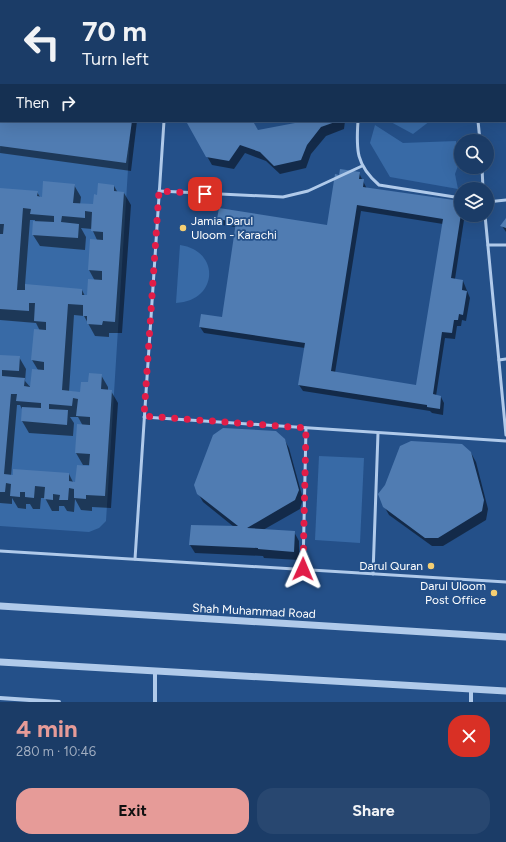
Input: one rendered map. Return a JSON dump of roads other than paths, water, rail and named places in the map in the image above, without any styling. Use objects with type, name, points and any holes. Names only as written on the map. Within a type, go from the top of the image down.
[{"type":"street","name":"Shah Muhammad Road","points":[[0,606],[506,637]]},
{"type":"street","points":[[0,662],[506,691]]},
{"type":"street","points":[[155,671],[155,702]]},
{"type":"street","points":[[471,702],[472,689]]},
{"type":"street","points":[[0,698],[59,702]]},
{"type":"lane","points":[[135,559],[164,122]]},
{"type":"lane","points":[[358,122],[357,155],[362,166],[371,178],[379,185],[454,197]]},
{"type":"lane","points":[[478,122],[479,134]]},
{"type":"lane","points":[[159,191],[282,197],[308,191],[362,166]]},
{"type":"lane","points":[[494,201],[506,200]]},
{"type":"lane","points":[[486,222],[506,435]]},
{"type":"lane","points":[[488,246],[506,245]]},
{"type":"lane","points":[[499,360],[506,359]]},
{"type":"lane","points":[[144,416],[506,441]]},
{"type":"lane","points":[[303,569],[306,428]]},
{"type":"lane","points":[[373,574],[378,433]]},
{"type":"lane","points":[[0,551],[506,582]]},
{"type":"place","name":"Jamia Darul Uloom - Karachi","points":[[183,228]]},
{"type":"place","name":"Darul Quran","points":[[431,566]]},
{"type":"place","name":"Darul Uloom Post Office","points":[[494,593]]}]
